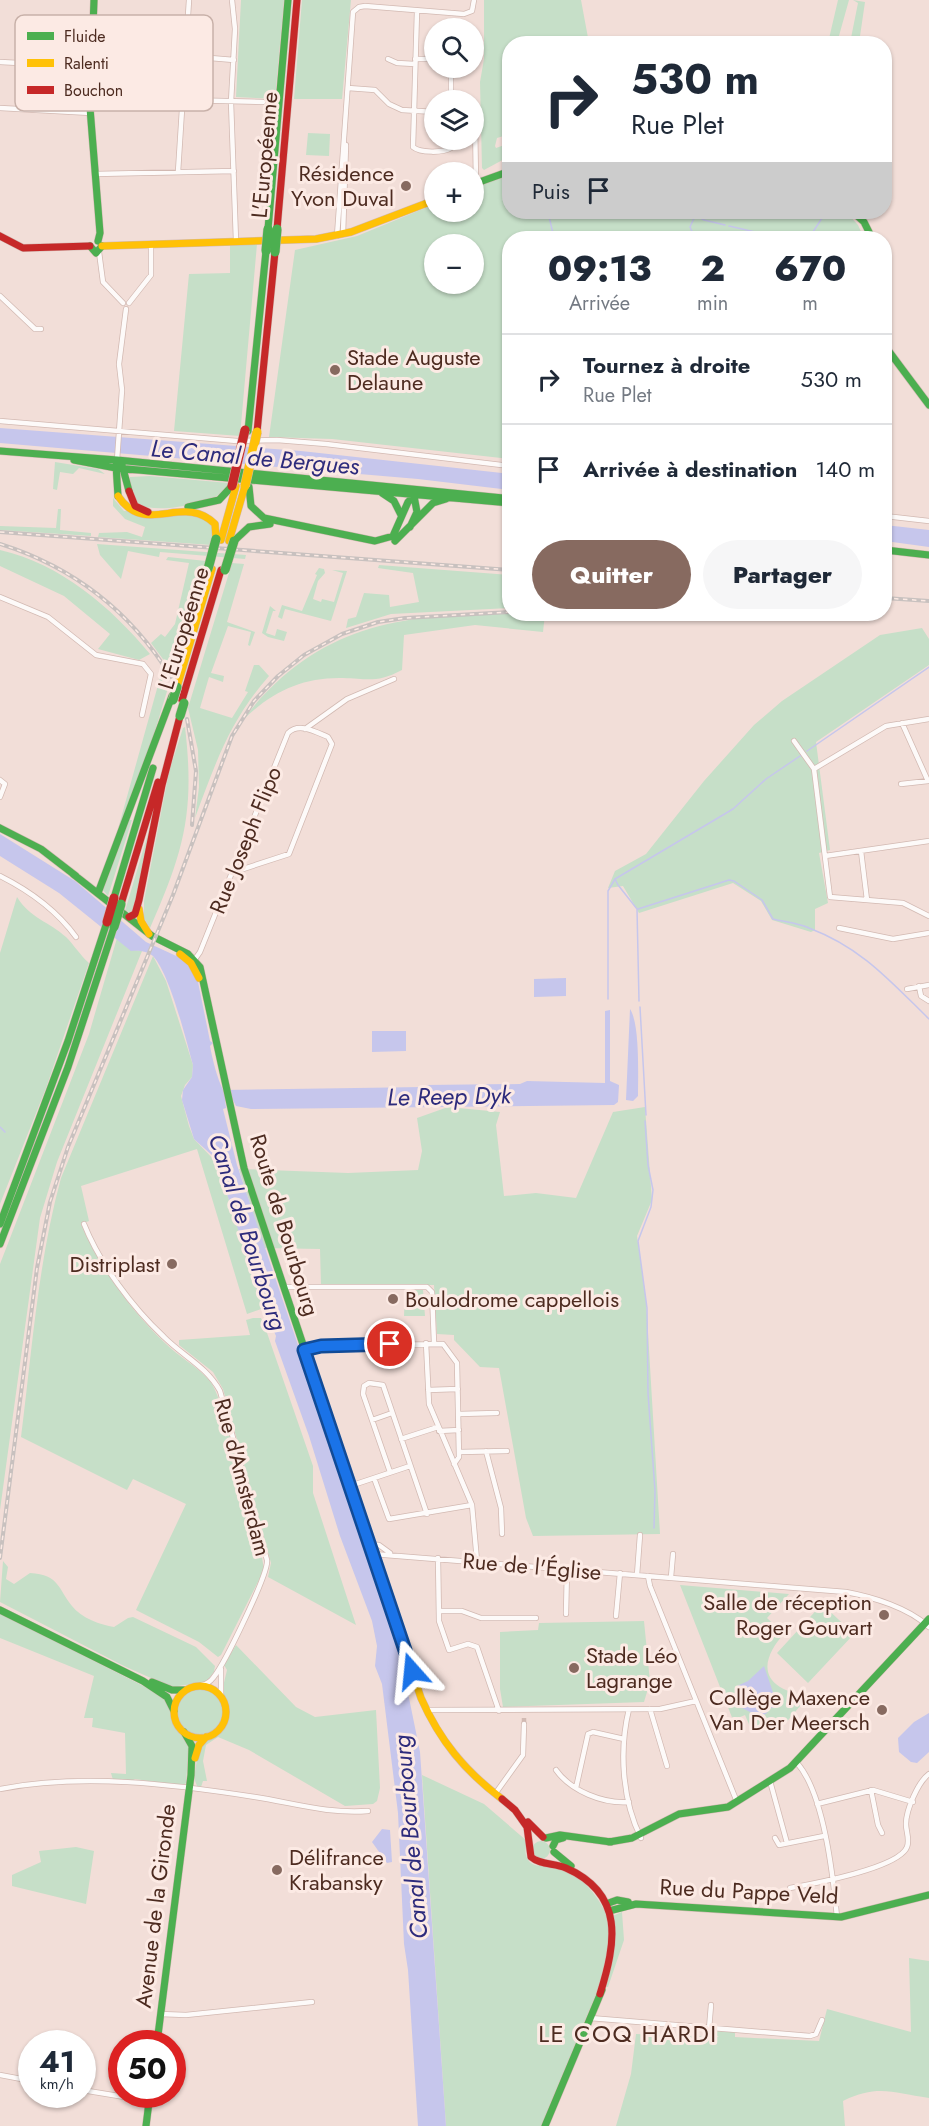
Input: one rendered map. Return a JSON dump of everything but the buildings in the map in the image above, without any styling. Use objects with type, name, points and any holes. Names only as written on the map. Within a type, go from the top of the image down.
[{"type":"main road","points":[[95,15],[96,0]]},
{"type":"main road","name":"L'Européenne","points":[[273,229],[288,0]]},
{"type":"main road","name":"L'Européenne","points":[[253,431],[252,407],[297,0]]},
{"type":"main road","points":[[91,113],[100,233],[97,246]]},
{"type":"main road","points":[[484,181],[502,174]]},
{"type":"main road","points":[[0,236],[22,248],[297,241],[340,235],[424,204]]},
{"type":"main road","points":[[0,243],[26,252],[64,247]]},
{"type":"main road","name":"L'Européenne","points":[[118,901],[177,695],[217,570],[253,431],[267,347],[270,252]]},
{"type":"main road","points":[[892,355],[929,405]]},
{"type":"main road","points":[[0,452],[382,493],[446,499],[502,501]]},
{"type":"main road","points":[[119,463],[136,508],[151,512],[213,502],[240,486],[251,506],[268,520],[379,541],[392,537],[401,521],[405,506],[414,496],[423,493],[473,494]]},
{"type":"main road","points":[[119,463],[396,486],[502,499]]},
{"type":"main road","points":[[119,463],[115,483],[118,496],[125,508],[142,516],[193,511],[204,513],[215,524],[225,540],[245,528],[264,523],[370,544],[387,544],[397,540],[433,504],[446,499]]},
{"type":"main road","points":[[396,486],[414,496]]},
{"type":"main road","points":[[382,493],[398,504],[401,521]]},
{"type":"main road","points":[[410,527],[417,512],[414,496]]},
{"type":"main road","points":[[892,550],[929,554]]},
{"type":"main road","points":[[97,892],[191,655]]},
{"type":"main road","points":[[126,917],[135,914],[139,900],[179,714],[177,695]]},
{"type":"main road","name":"L'Européenne","points":[[0,1224],[104,944],[179,714]]},
{"type":"main road","points":[[0,828],[41,849],[97,892],[148,936],[193,962]]},
{"type":"main road","points":[[139,900],[140,918],[149,934]]},
{"type":"main road","points":[[126,917],[193,962]]},
{"type":"main road","name":"L'Européenne","points":[[0,1244],[77,1044],[104,944]]},
{"type":"main road","name":"Route de Bourbourg","points":[[193,962],[203,976],[243,1164],[426,1710],[454,1757],[495,1794],[522,1814],[544,1837]]},
{"type":"main road","points":[[0,1248],[23,1185]]},
{"type":"main road","points":[[2,1608],[125,1671],[168,1689],[185,1690],[202,1685],[211,1688],[221,1696],[226,1707],[225,1719],[218,1731],[206,1737],[193,1737],[183,1732],[176,1723],[174,1711],[165,1695],[125,1671]]},
{"type":"main road","points":[[609,1907],[584,1878],[561,1865],[546,1861],[538,1862],[532,1858],[529,1851],[530,1844],[535,1839],[558,1835],[623,1843],[682,1813],[717,1811],[737,1802],[797,1763],[928,1623]]},
{"type":"main road","points":[[174,1711],[177,1700],[185,1690]]},
{"type":"main road","name":"Avenue de la Gironde","points":[[158,2030],[191,1775],[192,1746],[183,1732]]},
{"type":"main road","name":"Avenue de la Gironde","points":[[191,1775],[198,1747],[206,1737]]},
{"type":"main road","name":"Route de Bourbourg","points":[[506,1802],[525,1824],[530,1844]]},
{"type":"main road","points":[[544,1837],[561,1859],[591,1878],[609,1907],[616,1938],[600,1994],[545,2126]]},
{"type":"main road","points":[[546,1861],[559,1839],[571,1838]]},
{"type":"main road","name":"Rue du Pappe Veld","points":[[609,1907],[618,1900],[636,1904],[837,1917],[851,1916],[929,1895]]},
{"type":"main road","points":[[146,2126],[149,2108]]},
{"type":"street","points":[[188,15],[189,0]]},
{"type":"street","points":[[231,0],[235,29],[231,102],[236,241]]},
{"type":"street","points":[[340,235],[352,35],[358,9],[385,8],[466,14],[473,9],[474,0]]},
{"type":"street","points":[[417,11],[413,148],[429,151],[448,150]]},
{"type":"street","points":[[213,58],[234,60]]},
{"type":"street","points":[[388,59],[397,63],[424,60]]},
{"type":"street","points":[[0,62],[15,63]]},
{"type":"street","points":[[348,88],[374,90],[393,107],[424,112]]},
{"type":"street","points":[[213,101],[264,102]]},
{"type":"street","points":[[0,108],[15,109]]},
{"type":"street","points":[[55,111],[91,113]]},
{"type":"street","points":[[178,172],[182,111]]},
{"type":"street","points":[[95,174],[234,171]]},
{"type":"street","points":[[119,463],[122,388],[119,364],[126,305],[151,274],[151,244]]},
{"type":"street","points":[[97,246],[102,282],[126,305]]},
{"type":"street","points":[[0,296],[35,329],[41,329]]},
{"type":"street","points":[[0,421],[119,433],[328,444],[502,465]]},
{"type":"street","points":[[892,517],[929,521]]},
{"type":"street","points":[[0,597],[46,615],[94,654],[143,664],[151,674],[142,715]]},
{"type":"street","points":[[305,729],[347,699],[394,679]]},
{"type":"street","points":[[814,769],[881,728],[929,719]]},
{"type":"street","points":[[901,784],[928,781],[902,723]]},
{"type":"street","name":"Rue Joseph Flipo","points":[[193,962],[288,733],[296,727],[305,729]]},
{"type":"street","points":[[231,873],[290,853],[332,744],[328,737],[305,729]]},
{"type":"street","points":[[794,741],[814,769],[830,897],[903,903],[929,916]]},
{"type":"street","points":[[0,780],[5,784],[0,797]]},
{"type":"street","points":[[825,856],[929,841]]},
{"type":"street","points":[[861,851],[867,900]]},
{"type":"street","points":[[0,876],[39,900],[64,922],[76,937]]},
{"type":"street","points":[[839,928],[895,939],[929,933]]},
{"type":"street","points":[[907,988],[929,985]]},
{"type":"street","points":[[919,986],[920,994],[929,1001]]},
{"type":"street","name":"Rue d'Amsterdam","points":[[84,1224],[96,1253],[112,1276],[163,1336],[208,1374],[224,1402],[268,1568],[222,1663],[213,1678],[202,1685]]},
{"type":"street","points":[[284,1287],[427,1287],[432,1292],[434,1343]]},
{"type":"street","points":[[426,1343],[429,1404],[472,1505],[477,1561]]},
{"type":"street","points":[[304,1350],[329,1346],[442,1344],[457,1362],[459,1460],[454,1464]]},
{"type":"street","points":[[390,1472],[363,1389],[369,1383],[383,1385],[427,1514]]},
{"type":"street","points":[[428,1390],[458,1389]]},
{"type":"street","points":[[372,1420],[392,1413]]},
{"type":"street","points":[[459,1414],[497,1413]]},
{"type":"street","points":[[401,1439],[439,1429],[459,1430]]},
{"type":"street","points":[[459,1452],[507,1450]]},
{"type":"street","points":[[486,1451],[501,1505],[502,1534]]},
{"type":"street","points":[[350,1486],[410,1466]]},
{"type":"street","points":[[374,1478],[389,1519],[401,1515],[427,1514],[472,1505]]},
{"type":"street","points":[[637,1575],[640,1534]]},
{"type":"street","name":"Rue de l'Église","points":[[369,1544],[379,1545],[392,1554]]},
{"type":"street","name":"Rue de l'Église","points":[[373,1554],[648,1575],[854,1594],[901,1610],[928,1623]]},
{"type":"street","points":[[671,1577],[673,1554]]},
{"type":"street","points":[[438,1558],[440,1624],[449,1650],[469,1644],[478,1648],[499,1711]]},
{"type":"street","points":[[566,1614],[567,1569]]},
{"type":"street","points":[[616,1616],[620,1573]]},
{"type":"street","points":[[648,1575],[650,1586],[737,1802]]},
{"type":"street","points":[[439,1611],[462,1611],[481,1618],[536,1618]]},
{"type":"street","name":"Rue d'Amsterdam","points":[[221,1696],[222,1663]]},
{"type":"street","points":[[426,1710],[650,1709],[674,1708],[696,1701]]},
{"type":"street","points":[[629,1709],[624,1739],[629,1802],[640,1836]]},
{"type":"street","points":[[650,1709],[667,1766]]},
{"type":"street","points":[[524,1711],[524,1718]]},
{"type":"street","points":[[495,1794],[523,1755],[524,1724]]},
{"type":"street","points":[[576,1788],[588,1734],[595,1732],[624,1739]]},
{"type":"street","points":[[797,1763],[809,1781],[817,1804],[833,1880],[837,1917]]},
{"type":"street","points":[[556,1770],[576,1788],[602,1799],[629,1802]]},
{"type":"street","points":[[790,1888],[833,1880],[903,1854],[908,1842],[906,1821],[922,1780],[929,1774]]},
{"type":"street","points":[[0,1790],[39,1782],[74,1780],[254,1797],[334,1812],[368,1811]]},
{"type":"street","points":[[770,1781],[787,1844]]},
{"type":"street","points":[[817,1804],[871,1790],[887,1792],[913,1802]]},
{"type":"street","points":[[871,1790],[878,1825],[882,1833]]},
{"type":"street","points":[[775,1838],[778,1845],[824,1836]]},
{"type":"street","points":[[160,2014],[186,2015],[312,2002]]},
{"type":"street","points":[[709,2029],[711,2004]]},
{"type":"street","points":[[590,2018],[812,2036],[816,2034],[822,2020]]},
{"type":"street","points":[[0,2075],[18,2078]]},
{"type":"green space","points":[[241,0],[284,0],[275,99],[236,97]]},
{"type":"green space","points":[[302,0],[351,0],[342,99],[294,99]]},
{"type":"green space","points":[[484,0],[581,0],[588,36],[502,36],[502,136],[497,138],[495,146],[496,148],[502,146],[502,160],[484,170],[482,150],[484,150],[484,90],[480,90],[481,78],[484,78]]},
{"type":"green space","points":[[838,0],[849,0],[839,36],[830,36]]},
{"type":"green space","points":[[853,0],[865,2],[860,36],[851,36],[858,3]]},
{"type":"green space","points":[[308,133],[330,134],[329,156],[306,155]]},
{"type":"green space","points":[[502,177],[502,219],[852,219],[861,231],[502,231],[502,458],[332,439],[269,437],[295,250],[357,236],[424,209],[424,222],[484,222],[484,183]]},
{"type":"green space","points":[[257,244],[240,436],[174,431],[189,274],[230,273],[230,245]]},
{"type":"green space","points":[[55,462],[98,469],[105,474],[79,468],[73,474],[60,472],[57,490],[53,489]]},
{"type":"green space","points":[[150,476],[229,483],[227,491],[207,500],[183,506],[158,508],[137,504],[129,480],[130,477]]},
{"type":"green space","points":[[113,498],[124,511],[201,514],[214,529],[211,545],[98,537],[99,533],[127,532],[142,537],[145,527],[125,519],[113,506]]},
{"type":"green space","points":[[58,509],[61,509],[60,530],[91,533],[91,536],[0,530],[0,526],[56,528]]},
{"type":"green space","points":[[97,544],[246,555],[245,559],[160,552],[159,557],[128,551],[121,579],[100,555]]},
{"type":"green space","points":[[0,550],[44,566],[83,590],[119,620],[150,654],[139,660],[98,649],[110,634],[64,596],[0,566]]},
{"type":"green space","points":[[168,557],[206,561],[174,674],[151,643],[161,634],[165,637],[175,624],[189,563],[166,560]]},
{"type":"green space","points":[[232,563],[244,564],[227,622],[255,632],[250,646],[248,645],[251,632],[228,626],[211,673],[224,676],[223,682],[209,677],[200,708],[232,718],[248,692],[245,691],[254,665],[259,665],[269,676],[244,709],[225,743],[195,818],[199,787],[198,750],[188,708]]},
{"type":"green space","points":[[379,565],[502,574],[502,608],[391,614],[346,628],[348,619],[356,617],[364,593],[389,595],[390,607],[419,602],[413,573],[378,568]]},
{"type":"green space","points":[[319,568],[324,569],[325,573],[318,581],[313,599],[321,602],[322,599],[334,602],[343,573],[332,570],[347,571],[331,621],[285,609],[282,619],[278,617],[282,605],[302,611]]},
{"type":"green space","points":[[270,606],[276,611],[273,611],[266,633],[275,636],[277,629],[287,632],[284,641],[262,633]]},
{"type":"green space","points":[[502,614],[502,621],[544,621],[543,632],[475,625],[404,635],[402,670],[379,679],[328,678],[288,688],[264,702],[242,721],[273,685],[306,659],[341,639],[378,627],[416,619]]},
{"type":"green space","points":[[922,628],[929,639],[929,665],[816,742],[830,850],[819,853],[828,903],[815,909],[815,930],[811,932],[772,920],[761,901],[733,883],[639,913],[623,886],[608,888],[615,871],[646,854],[704,781],[754,725],[782,701],[880,635]]},
{"type":"green space","points":[[160,678],[168,688],[144,767],[118,829]]},
{"type":"green space","points":[[185,727],[189,783],[184,830],[179,853],[150,928],[144,918],[144,901],[169,772]]},
{"type":"green space","points":[[157,803],[133,913],[125,911]]},
{"type":"green space","points":[[129,820],[132,820],[108,896],[102,889]]},
{"type":"green space","points":[[17,897],[34,915],[66,937],[89,963],[46,1088],[0,1204],[0,953]]},
{"type":"green space","points":[[117,938],[134,950],[142,951],[57,1162],[40,1218],[0,1510],[0,1264],[89,1034]]},
{"type":"green space","points":[[153,956],[166,981],[193,1065],[192,1077],[185,1085],[181,1096],[189,1126],[194,1139],[217,1163],[264,1308],[247,1314],[197,1149],[81,1186],[89,1221],[81,1224],[106,1272],[128,1303],[165,1343],[210,1381],[217,1393],[233,1442],[250,1503],[264,1570],[218,1657],[199,1642],[136,1610],[186,1504],[133,1479],[127,1490],[21,1437],[41,1274],[61,1178]]},
{"type":"green space","points":[[448,1107],[500,1112],[496,1125],[504,1196],[536,1193],[576,1198],[613,1112],[645,1107],[652,1200],[637,1236],[646,1299],[660,1534],[533,1536],[526,1518],[499,1368],[480,1367],[454,1340],[454,1335],[437,1334],[434,1285],[321,1285],[320,1249],[264,1248],[239,1169],[348,1173],[418,1170],[422,1151],[417,1118]]},
{"type":"green space","points":[[405,1290],[423,1290],[425,1316],[404,1316]]},
{"type":"green space","points":[[261,1318],[265,1327],[313,1466],[313,1493],[356,1625],[268,1577],[271,1563],[223,1389],[213,1372],[179,1345],[179,1340],[250,1335],[246,1320]]},
{"type":"green space","points":[[3,1561],[8,1567],[6,1579],[14,1584],[30,1573],[47,1577],[57,1584],[76,1610],[86,1617],[97,1623],[114,1627],[133,1617],[196,1647],[215,1666],[214,1672],[206,1682],[171,1687],[124,1666],[0,1602]]},
{"type":"green space","points":[[680,1585],[789,1594],[767,1618],[784,1634],[774,1647],[768,1661],[769,1675],[780,1687],[806,1699],[784,1725],[781,1719],[752,1731],[745,1715],[733,1720]]},
{"type":"green space","points":[[822,1604],[854,1634],[808,1683],[777,1653]]},
{"type":"green space","points":[[0,1613],[163,1696],[170,1708],[174,1726],[189,1745],[186,1783],[182,1786],[135,1779],[131,1781],[113,1780],[111,1773],[126,1774],[125,1733],[92,1727],[93,1718],[84,1718],[94,1676],[0,1638]]},
{"type":"green space","name":"Stade Léo Lagrange","points":[[644,1621],[650,1682],[644,1702],[503,1707],[500,1689],[500,1632],[538,1630],[539,1623]]},
{"type":"green space","points":[[236,1645],[296,1707],[315,1717],[376,1710],[380,1788],[377,1801],[373,1804],[345,1806],[249,1750],[218,1737],[206,1745],[203,1761],[207,1781],[203,1781],[201,1787],[197,1786],[194,1778],[199,1747],[219,1733],[228,1719],[228,1706],[222,1691],[227,1670],[224,1665]]},
{"type":"green space","points":[[200,1689],[209,1690],[217,1695],[222,1703],[222,1721],[217,1729],[209,1734],[200,1735],[191,1734],[183,1729],[178,1721],[177,1712],[178,1703],[183,1695],[191,1690]]},
{"type":"green space","points":[[422,1775],[484,1804],[527,1841],[526,1853],[531,1863],[560,1867],[578,1877],[599,1900],[608,1918],[622,1912],[624,1940],[608,1987],[599,1987],[541,2126],[446,2126]]},
{"type":"green space","points":[[537,1841],[545,1841],[550,1846],[548,1857],[537,1859],[532,1854],[532,1846]]},
{"type":"green space","points":[[76,1847],[94,1851],[86,1904],[12,1886],[12,1875],[41,1862],[39,1851]]},
{"type":"green space","points":[[909,1958],[929,1961],[929,2098],[886,2091],[855,2096],[843,2101],[845,2126],[616,2126],[631,2074],[636,2034],[719,2037],[715,2035],[715,2031],[735,2032],[735,2037],[819,2041],[827,2009],[911,2032]]},
{"type":"water","name":"Le Canal de Bergues","points":[[0,428],[301,451],[502,473],[502,489],[418,479],[0,443]]},
{"type":"water","points":[[892,526],[929,530],[929,547],[892,542]]},
{"type":"water","name":"Canal de Bourbourg","points":[[0,834],[75,881],[146,942],[185,960],[197,977],[210,1041],[213,1043],[210,1046],[212,1058],[223,1090],[423,1087],[425,1085],[520,1084],[527,1081],[605,1083],[605,1011],[610,1010],[610,1081],[619,1085],[618,1102],[614,1105],[251,1109],[236,1106],[233,1100],[225,1100],[226,1108],[223,1109],[237,1165],[396,1634],[420,1752],[446,2126],[418,2126],[408,1970],[404,1944],[398,1813],[382,1684],[375,1666],[377,1646],[372,1621],[340,1536],[309,1436],[275,1341],[276,1336],[259,1297],[219,1168],[214,1157],[194,1139],[182,1100],[183,1090],[192,1077],[193,1065],[171,992],[153,956],[143,951],[131,951],[59,893],[0,856]]},
{"type":"water","points":[[566,978],[566,996],[534,997],[534,979]]},
{"type":"water","points":[[630,1009],[638,1051],[638,1096],[633,1101],[626,1100]]},
{"type":"water","points":[[372,1031],[406,1031],[406,1051],[372,1052]]},
{"type":"water","points":[[764,1666],[776,1701],[773,1708],[769,1708],[767,1713],[760,1717],[740,1707],[735,1691],[737,1686],[748,1681]]},
{"type":"water","points":[[929,1713],[929,1752],[917,1763],[911,1762],[899,1752],[898,1738],[914,1722]]},
{"type":"water","points":[[382,1829],[390,1830],[392,1862],[387,1863],[372,1842]]},
{"type":"waterway","points":[[550,219],[552,231]]},
{"type":"waterway","points":[[692,231],[690,227],[694,219]]},
{"type":"waterway","points":[[702,219],[725,225]]},
{"type":"waterway","points":[[814,231],[821,219]]},
{"type":"waterway","points":[[729,226],[751,231]]},
{"type":"waterway","name":"Le Reep Dyk","points":[[807,751],[929,667]]},
{"type":"waterway","name":"Le Reep Dyk","points":[[639,1001],[637,909],[615,879],[733,809],[766,779],[803,754]]},
{"type":"waterway","name":"Le Reep Dyk","points":[[608,999],[608,891],[615,879]]},
{"type":"waterway","points":[[638,909],[729,880],[734,881],[762,900],[773,919],[809,928],[845,945],[888,979],[929,1019]]},
{"type":"waterway","name":"Le Reep Dyk","points":[[640,1007],[646,1115]]},
{"type":"waterway","name":"Le Reep Dyk","points":[[645,1121],[648,1165],[653,1190],[651,1207],[638,1241],[647,1308],[648,1393],[655,1491],[654,1528]]},
{"type":"waterway","points":[[0,1127],[5,1132]]},
{"type":"tunnel","points":[[524,1718],[524,1724]]},
{"type":"railway","points":[[0,532],[502,569]]},
{"type":"railway","points":[[0,544],[52,565],[98,595],[138,632],[171,677]]},
{"type":"railway","points":[[892,598],[929,601]]},
{"type":"railway","points":[[0,1558],[37,1268],[50,1202],[68,1147],[173,895],[232,736],[254,701],[278,676],[304,655],[342,634],[378,622],[405,618],[502,612]]},
{"type":"railway","points":[[187,719],[196,771],[192,825]]},
{"type":"traffic: fast","points":[[93,15],[94,0]]},
{"type":"traffic: fast","points":[[268,229],[288,0]]},
{"type":"traffic: fast","points":[[90,111],[100,233],[98,241]]},
{"type":"traffic: fast","points":[[484,180],[502,174]]},
{"type":"traffic: fast","points":[[861,219],[868,231]]},
{"type":"traffic: fast","points":[[266,251],[268,229]]},
{"type":"traffic: fast","points":[[275,252],[277,229]]},
{"type":"traffic: fast","points":[[90,246],[96,253],[102,246]]},
{"type":"traffic: fast","points":[[248,431],[266,251]]},
{"type":"traffic: fast","points":[[892,355],[929,405]]},
{"type":"traffic: fast","points":[[0,451],[117,460]]},
{"type":"traffic: fast","points":[[74,460],[116,468]]},
{"type":"traffic: fast","points":[[117,460],[502,498]]},
{"type":"traffic: fast","points":[[116,465],[118,496]]},
{"type":"traffic: fast","points":[[122,465],[129,491]]},
{"type":"traffic: fast","points":[[116,468],[502,502]]},
{"type":"traffic: fast","points":[[188,507],[219,500],[232,486]]},
{"type":"traffic: fast","points":[[249,487],[251,506],[264,518],[375,541],[393,536],[408,502],[414,496],[417,512],[410,527]]},
{"type":"traffic: fast","points":[[382,493],[394,501],[401,515]]},
{"type":"traffic: fast","points":[[395,541],[433,503],[446,499]]},
{"type":"traffic: fast","points":[[234,541],[249,527],[270,524]]},
{"type":"traffic: fast","points":[[208,569],[216,539]]},
{"type":"traffic: fast","points":[[225,570],[234,541]]},
{"type":"traffic: fast","points":[[892,551],[929,555]]},
{"type":"traffic: fast","points":[[173,700],[177,687]]},
{"type":"traffic: fast","points":[[98,893],[172,696]]},
{"type":"traffic: fast","points":[[180,716],[184,703]]},
{"type":"traffic: fast","points":[[114,898],[153,768]]},
{"type":"traffic: fast","points":[[0,828],[41,849],[76,876]]},
{"type":"traffic: fast","points":[[73,874],[152,936],[188,954],[200,967],[244,1168],[365,1530]]},
{"type":"traffic: fast","points":[[114,927],[121,904]]},
{"type":"traffic: fast","points":[[0,1224],[68,1041],[107,922]]},
{"type":"traffic: fast","points":[[0,1244],[68,1067],[114,927]]},
{"type":"traffic: fast","points":[[0,1610],[143,1681],[167,1697],[174,1711]]},
{"type":"traffic: fast","points":[[609,1842],[632,1838],[679,1814],[728,1807],[790,1768],[929,1619]]},
{"type":"traffic: fast","points":[[152,1682],[172,1690],[184,1690]]},
{"type":"traffic: fast","points":[[159,2030],[191,1775],[192,1746],[184,1732]]},
{"type":"traffic: fast","points":[[546,1838],[560,1835],[611,1842]]},
{"type":"traffic: fast","points":[[553,1846],[556,1840],[563,1838]]},
{"type":"traffic: fast","points":[[554,1852],[571,1866]]},
{"type":"traffic: fast","points":[[609,1911],[636,1904],[841,1917],[929,1895]]},
{"type":"traffic: fast","points":[[606,1904],[617,1900],[628,1902]]},
{"type":"traffic: fast","points":[[545,2126],[602,1990]]},
{"type":"traffic: fast","points":[[146,2126],[148,2108]]},
{"type":"traffic: slow","points":[[102,246],[316,239],[351,232],[424,204]]},
{"type":"traffic: slow","points":[[245,486],[257,432]]},
{"type":"traffic: slow","points":[[221,540],[236,486]]},
{"type":"traffic: slow","points":[[229,541],[245,486]]},
{"type":"traffic: slow","points":[[118,496],[129,508],[140,514],[190,512],[203,515],[215,524],[216,539]]},
{"type":"traffic: slow","points":[[177,687],[212,569]]},
{"type":"traffic: slow","points":[[139,909],[141,921],[149,934]]},
{"type":"traffic: slow","points":[[180,954],[191,963],[199,978]]},
{"type":"traffic: slow","points":[[365,1530],[428,1714],[445,1741],[465,1766],[502,1799]]},
{"type":"traffic: slow","points":[[195,1686],[205,1686],[219,1693],[226,1712],[219,1731],[205,1738],[195,1738],[185,1734],[178,1727],[174,1717],[174,1707],[178,1697],[185,1690],[195,1686]]},
{"type":"traffic: slow","points":[[195,1758],[199,1745],[206,1737]]},
{"type":"traffic: jam","points":[[277,229],[297,0]]},
{"type":"traffic: jam","points":[[0,236],[23,248],[90,246]]},
{"type":"traffic: jam","points":[[257,432],[275,252]]},
{"type":"traffic: jam","points":[[232,486],[245,430]]},
{"type":"traffic: jam","points":[[129,491],[135,506],[148,512]]},
{"type":"traffic: jam","points":[[182,700],[221,570]]},
{"type":"traffic: jam","points":[[129,917],[135,914],[139,900],[162,785],[180,716]]},
{"type":"traffic: jam","points":[[121,904],[158,782]]},
{"type":"traffic: jam","points":[[107,922],[114,898]]},
{"type":"traffic: jam","points":[[502,1799],[515,1810],[527,1827],[531,1857],[566,1868],[585,1879],[598,1891],[607,1906],[612,1939],[606,1975],[600,1994]]},
{"type":"traffic: jam","points":[[528,1822],[543,1837]]},
{"type":"place","name":"Résidence Yvon Duval","points":[[406,186]]},
{"type":"place","name":"Stade Auguste Delaune","points":[[335,370]]},
{"type":"place","name":"Distriplast","points":[[172,1264]]},
{"type":"place","name":"Boulodrome cappellois","points":[[393,1299]]},
{"type":"place","name":"Salle de réception Roger Gouvart","points":[[884,1615]]},
{"type":"place","name":"Stade Léo Lagrange","points":[[574,1668]]},
{"type":"place","name":"Collège Maxence Van Der Meersch","points":[[882,1710]]},
{"type":"place","name":"Délifrance Krabansky","points":[[277,1870]]},
{"type":"district","name":"LE COQ HARDI","points":[[628,2033]]},
{"type":"route","points":[[390,1344],[321,1346],[304,1350],[412,1671]]}]
